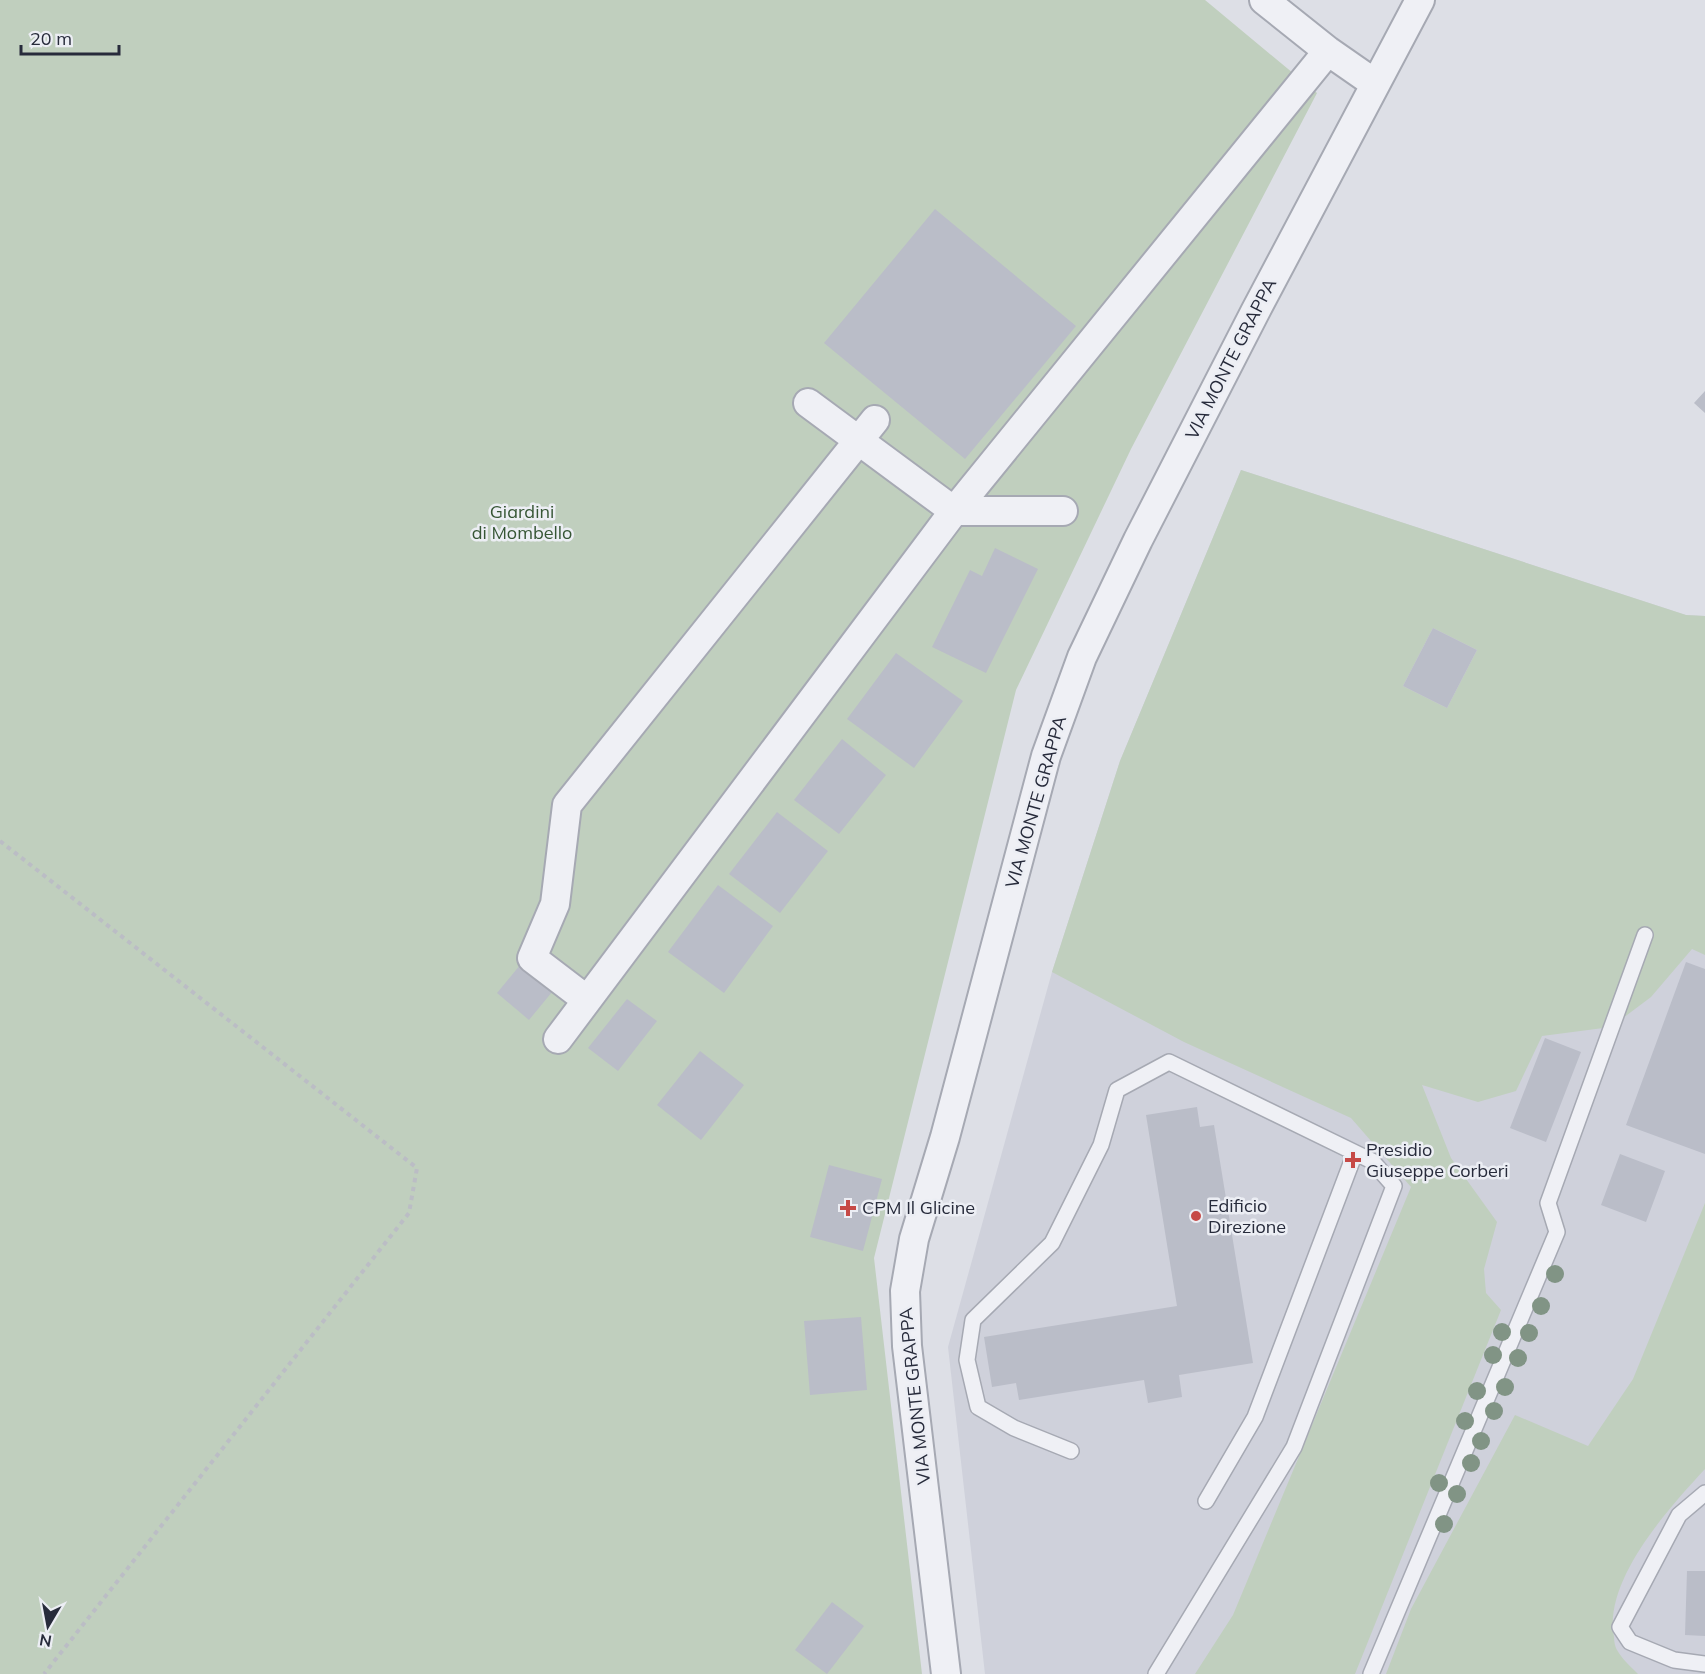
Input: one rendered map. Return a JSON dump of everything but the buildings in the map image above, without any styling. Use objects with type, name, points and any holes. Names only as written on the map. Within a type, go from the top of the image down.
[{"type":"street","points":[[1264,0],[1328,51],[1374,83]]},
{"type":"street","name":"VIA MONTE GRAPPA","points":[[946,1674],[907,1346],[905,1291],[914,1239],[948,1125],[1046,756],[1082,657],[1143,530],[1374,83],[1420,0]]},
{"type":"street","points":[[558,1039],[954,511],[1328,51]]},
{"type":"street","points":[[808,403],[867,431],[954,511],[1063,511]]},
{"type":"street","points":[[587,1000],[532,958],[555,904],[567,805],[867,431]]},
{"type":"lane","points":[[1371,1674],[1557,1232],[1548,1203],[1645,935]]},
{"type":"lane","points":[[1071,1450],[1014,1428],[978,1407],[967,1360],[973,1320],[1052,1243],[1101,1145],[1117,1090],[1169,1062],[1372,1161],[1394,1186],[1294,1447],[1156,1674]]},
{"type":"lane","points":[[1206,1501],[1255,1417],[1355,1153]]},
{"type":"lane","points":[[1705,1494],[1679,1515],[1620,1627],[1630,1642],[1674,1660],[1705,1664]]},
{"type":"path","points":[[0,841],[417,1168],[409,1213],[44,1674]]},
{"type":"shaded area","name":"Presidio Giuseppe Corberi","points":[[1241,470],[1686,615],[1705,616],[1705,1674],[985,1674],[948,1347],[1052,972],[1120,761]]},
{"type":"green space","name":"Giardini di Mombello","points":[[0,0],[1205,0],[1317,93],[1131,449],[1016,690],[874,1258],[922,1674],[0,1674]]},
{"type":"green space","points":[[1241,470],[1686,615],[1705,616],[1705,955],[1692,949],[1651,997],[1611,1027],[1542,1036],[1516,1091],[1478,1102],[1422,1085],[1451,1158],[1497,1222],[1484,1269],[1486,1293],[1501,1310],[1355,1674],[1195,1674],[1233,1615],[1411,1187],[1351,1118],[1184,1042],[1052,972],[1120,761]],"holes":[[[1433,628],[1477,650],[1447,708],[1403,686]]]},
{"type":"green space","points":[[1705,1203],[1705,1469],[1657,1524],[1628,1569],[1619,1592],[1613,1615],[1616,1649],[1638,1674],[1386,1674],[1411,1609],[1515,1415],[1588,1446],[1633,1379]]},
{"type":"place","name":"Presidio Giuseppe Corberi","points":[[1353,1160]]},
{"type":"place","name":"CPM Il Glicine","points":[[848,1208]]},
{"type":"place","name":"Edificio Direzione","points":[[1196,1216]]}]
